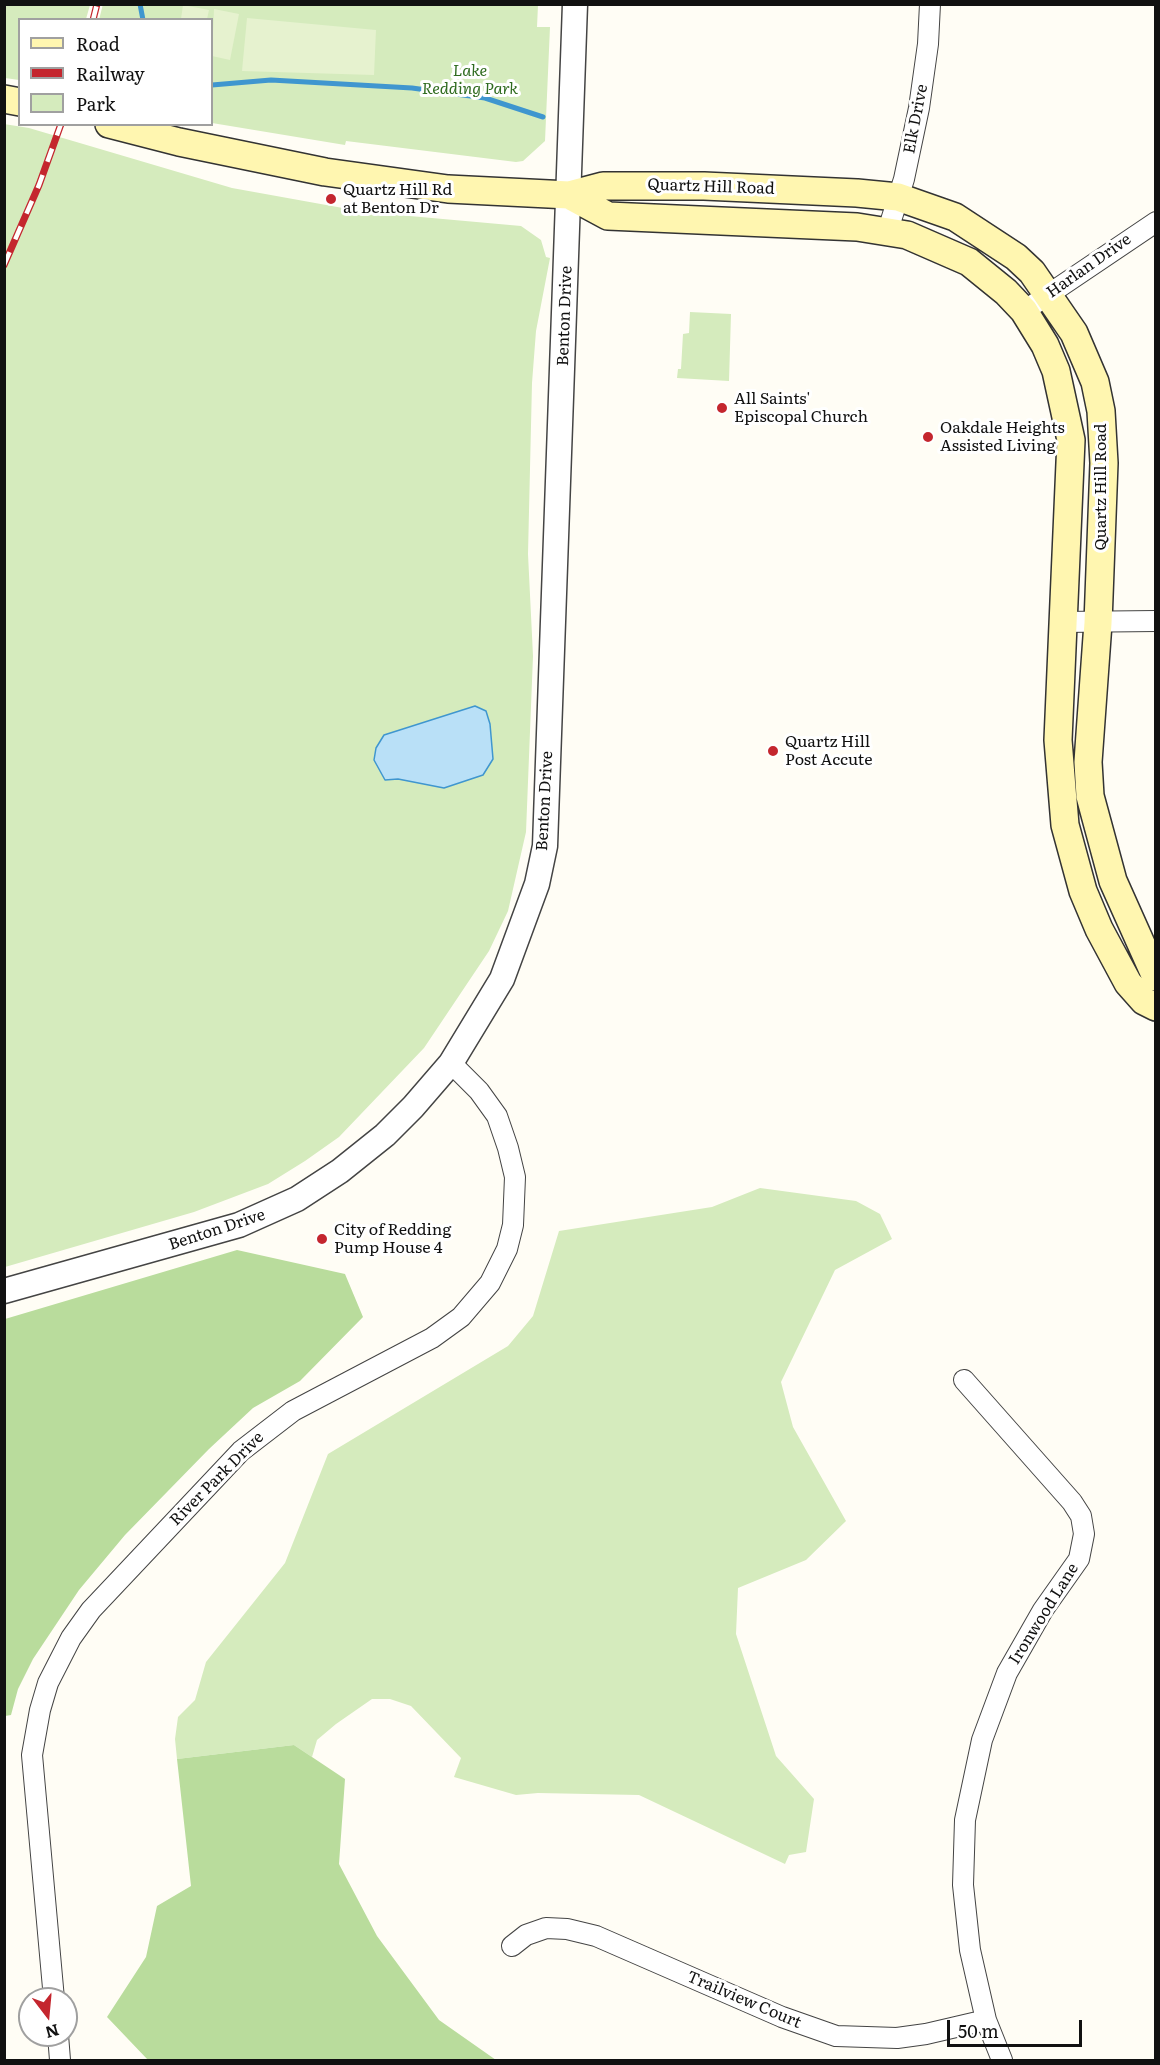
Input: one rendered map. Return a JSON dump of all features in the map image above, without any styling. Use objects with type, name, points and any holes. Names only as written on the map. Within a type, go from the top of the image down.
[{"type":"main road","name":"Quartz Hill Road","points":[[117,126],[220,151],[337,174],[458,189],[569,195],[603,186],[662,185],[826,191],[898,197],[955,218],[990,237],[1016,257],[1049,295],[1083,350],[1095,382],[1101,411],[1104,463],[1098,623],[1088,762],[1090,796],[1113,881],[1155,977]]},
{"type":"main road","name":"Quartz Hill Road","points":[[569,195],[608,216],[888,230],[943,249],[969,262],[1006,292],[1024,311],[1045,345],[1056,371],[1070,426],[1071,483],[1062,622],[1058,770],[1069,846],[1090,911],[1114,957],[1135,993],[1155,1007]]},
{"type":"street","name":"Benton Drive","points":[[4,1291],[239,1225],[297,1199],[340,1171],[385,1135],[451,1063],[502,979],[537,885],[545,846],[575,4]]},
{"type":"street","name":"Elk Drive","points":[[888,230],[920,108],[928,44],[930,4]]},
{"type":"street","name":"Harlan Drive","points":[[1024,311],[1155,222]]},
{"type":"street","points":[[1062,622],[1155,621]]},
{"type":"street","name":"River Park Drive","points":[[53,1987],[32,1755],[40,1710],[48,1683],[71,1638],[91,1610],[241,1451],[292,1411],[432,1338],[469,1310],[490,1283],[507,1249],[513,1225],[514,1177],[508,1148],[497,1116],[478,1091],[451,1063]]},
{"type":"street","name":"Ironwood Lane","points":[[964,1380],[1072,1502],[1081,1516],[1084,1534],[1078,1558],[1043,1610],[1007,1673],[982,1740],[965,1820],[963,1885],[973,1970],[986,2020],[1002,2061]]},
{"type":"street","name":"Trailview Court","points":[[512,1946],[526,1935],[546,1928],[567,1929],[596,1936],[782,2017],[836,2036],[906,2037],[986,2020]]},
{"type":"green space","points":[[5,4],[90,4],[86,18],[18,18],[18,80],[5,78]]},
{"type":"green space","name":"Lake Redding Park","points":[[103,4],[538,5],[537,27],[550,27],[545,141],[523,161],[516,162],[346,141],[345,145],[213,123],[213,18],[100,18]]},
{"type":"green space","points":[[183,5],[209,10],[207,18],[181,18]]},
{"type":"green space","points":[[214,9],[239,14],[230,60],[213,56]]},
{"type":"green space","points":[[247,18],[376,30],[374,75],[242,71]]},
{"type":"green space","points":[[4,124],[29,128],[232,188],[365,212],[521,226],[541,240],[546,257],[550,258],[536,331],[532,383],[528,554],[533,656],[526,832],[508,911],[489,951],[424,1048],[339,1137],[305,1161],[268,1184],[194,1212],[5,1267]]},
{"type":"green space","points":[[690,312],[731,314],[729,381],[677,378],[678,369],[681,369],[683,334],[689,333]]},
{"type":"green space","points":[[760,1188],[856,1201],[880,1214],[892,1239],[835,1270],[781,1382],[793,1427],[846,1521],[806,1560],[738,1588],[736,1634],[776,1756],[814,1799],[806,1852],[789,1855],[785,1864],[639,1795],[538,1793],[516,1795],[454,1777],[461,1758],[411,1706],[390,1699],[372,1699],[336,1724],[317,1740],[312,1757],[294,1745],[177,1759],[175,1739],[178,1717],[195,1700],[206,1662],[285,1563],[328,1454],[508,1346],[533,1316],[559,1231],[712,1207]]},
{"type":"green space","points":[[237,1250],[345,1274],[363,1317],[300,1381],[253,1408],[209,1449],[125,1535],[79,1590],[33,1659],[18,1689],[11,1715],[5,1716],[5,1319]]},
{"type":"green space","points":[[294,1745],[345,1779],[339,1864],[377,1936],[439,2020],[496,2060],[148,2060],[107,2017],[146,1957],[157,1906],[191,1886],[177,1759]]},
{"type":"water","points":[[475,706],[486,711],[490,724],[493,759],[483,775],[444,788],[398,779],[385,780],[374,760],[376,748],[384,735]]},
{"type":"waterway","points":[[140,4],[143,18]]},
{"type":"waterway","points":[[213,85],[271,80],[412,88],[485,98],[543,117]]},
{"type":"railway","points":[[94,18],[97,4]]},
{"type":"railway","points":[[4,265],[39,185],[60,126]]},
{"type":"place","name":"Quartz Hill Rd at Benton Dr","points":[[331,199]]},
{"type":"place","name":"All Saints' Episcopal Church","points":[[722,408]]},
{"type":"place","name":"Oakdale Heights Assisted Living","points":[[928,437]]},
{"type":"place","name":"Quartz Hill Post Accute","points":[[773,751]]},
{"type":"place","name":"City of Redding Pump House 4","points":[[322,1239]]}]
